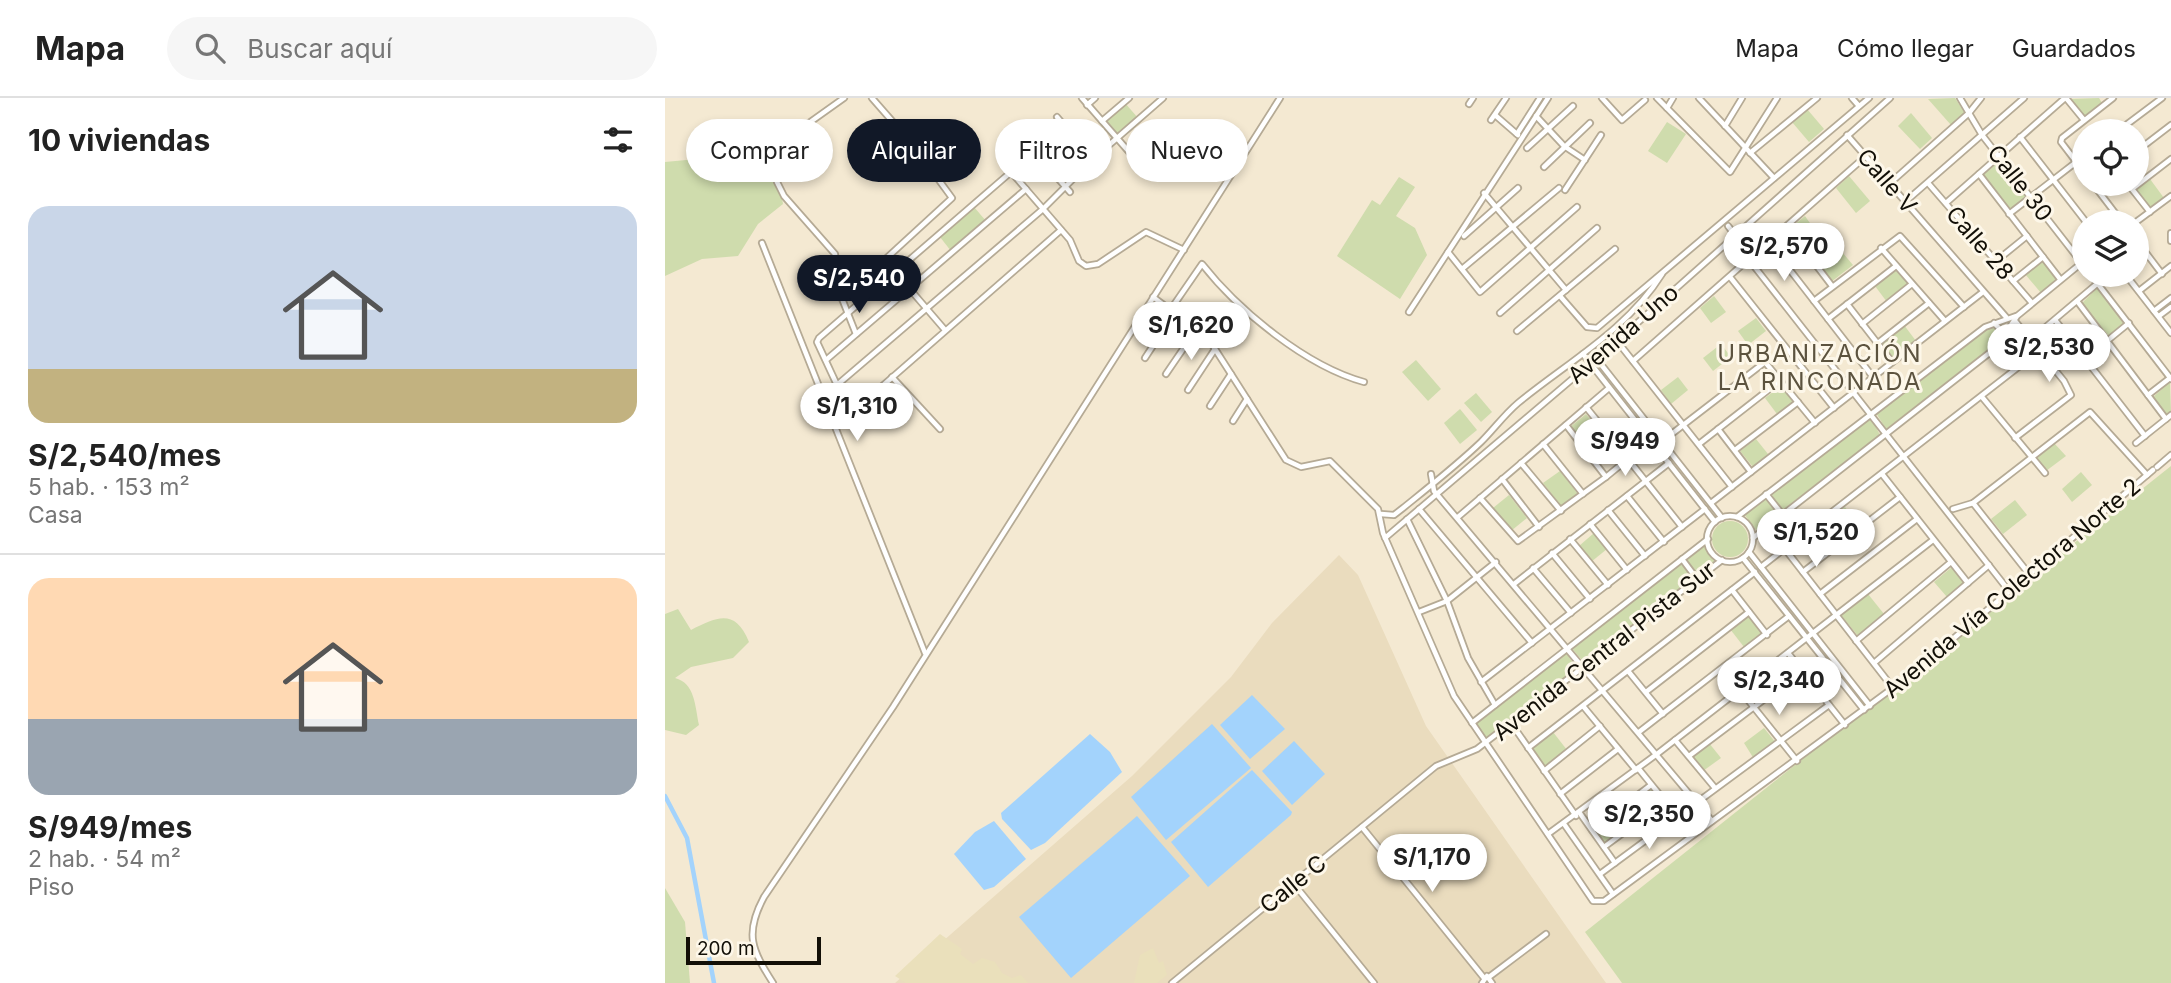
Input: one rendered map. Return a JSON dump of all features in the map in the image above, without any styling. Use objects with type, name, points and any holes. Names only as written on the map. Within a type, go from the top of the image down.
[{"type":"street","points":[[844,98],[785,140],[779,151],[776,174],[778,189],[835,254],[842,299],[856,334]]},
{"type":"street","points":[[842,299],[952,198],[914,146],[872,98]]},
{"type":"street","points":[[1082,98],[1100,119]]},
{"type":"street","points":[[1087,105],[1095,98]]},
{"type":"street","points":[[1104,119],[1129,98]]},
{"type":"street","points":[[1112,143],[1163,98]]},
{"type":"street","points":[[773,983],[753,946],[753,928],[760,904],[926,653],[1280,98]]},
{"type":"street","points":[[1469,104],[1473,98]]},
{"type":"street","points":[[1506,98],[1493,117],[1519,137]]},
{"type":"street","points":[[1409,312],[1519,137],[1540,98]]},
{"type":"street","points":[[1519,137],[1548,98]]},
{"type":"street","points":[[1602,98],[1622,120],[1645,100]]},
{"type":"street","points":[[1657,98],[1726,172],[1732,172],[1748,151],[1777,98]]},
{"type":"street","points":[[1667,108],[1673,98]]},
{"type":"street","points":[[1699,98],[1774,178]]},
{"type":"street","points":[[1748,151],[1817,98]]},
{"type":"street","points":[[1852,98],[1859,106]]},
{"type":"street","name":"Avenida Uno","points":[[1560,296],[1587,327],[1599,326],[1869,98]]},
{"type":"street","name":"Avenida Uno","points":[[1385,538],[1617,341],[1890,98]]},
{"type":"street","name":"Calle 30","points":[[1960,98],[1982,135],[2072,249]]},
{"type":"street","points":[[1889,184],[1969,113],[1981,98]]},
{"type":"street","points":[[1905,202],[2024,98]]},
{"type":"street","points":[[1946,203],[2066,98],[2083,119]]},
{"type":"street","points":[[2085,119],[2113,98]]},
{"type":"street","points":[[2133,119],[2161,98]]},
{"type":"street","points":[[1725,126],[1739,99]]},
{"type":"street","points":[[1527,148],[1573,106]]},
{"type":"street","points":[[1536,116],[1565,146],[1585,160]]},
{"type":"street","points":[[1543,167],[1590,123]]},
{"type":"street","points":[[2149,142],[2171,125]]},
{"type":"street","points":[[2072,130],[2061,142],[2072,156]]},
{"type":"street","points":[[1112,132],[1126,148]]},
{"type":"street","points":[[1462,269],[1562,189],[1601,135]]},
{"type":"street","name":"Calle V","points":[[1847,135],[2006,317]]},
{"type":"street","points":[[2020,137],[2077,210]]},
{"type":"street","points":[[1633,361],[1866,156]]},
{"type":"street","points":[[2149,176],[2171,159]]},
{"type":"street","points":[[2009,214],[2072,166]]},
{"type":"street","points":[[1979,174],[2060,279]]},
{"type":"street","points":[[1000,182],[817,340],[837,385],[1075,182]]},
{"type":"street","points":[[1019,182],[1070,240],[1079,261],[1086,266],[1098,264],[1146,232],[1184,250]]},
{"type":"street","points":[[1061,182],[1068,190]]},
{"type":"street","name":"Calle 28","points":[[1928,183],[2032,303]]},
{"type":"street","points":[[1464,236],[1518,188]]},
{"type":"street","points":[[826,360],[1026,190]]},
{"type":"street","points":[[1484,193],[1566,290]]},
{"type":"street","points":[[2137,196],[2150,212],[2171,196]]},
{"type":"street","points":[[1447,251],[1480,292],[1577,207]]},
{"type":"street","points":[[1731,215],[1728,226],[1750,260],[2009,591]]},
{"type":"street","points":[[1717,226],[1728,226]]},
{"type":"street","points":[[1787,227],[1832,286]]},
{"type":"street","points":[[1500,313],[1597,228]]},
{"type":"street","points":[[841,423],[1061,230]]},
{"type":"street","points":[[2171,233],[2171,241]]},
{"type":"street","points":[[1814,301],[1881,248],[1896,237],[1902,236],[1964,306]]},
{"type":"street","points":[[1995,261],[2027,236]]},
{"type":"street","points":[[762,243],[926,653]]},
{"type":"street","points":[[1769,243],[1873,377]]},
{"type":"street","points":[[1881,248],[1945,321]]},
{"type":"street","points":[[1517,331],[1615,249]]},
{"type":"street","points":[[2013,281],[2043,257]]},
{"type":"street","points":[[2149,257],[2162,274]]},
{"type":"street","points":[[1145,358],[1202,264],[1237,303],[1280,338],[1330,369],[1364,382]]},
{"type":"street","points":[[1828,319],[1896,266]]},
{"type":"street","points":[[2139,291],[2171,266]]},
{"type":"street","points":[[1381,528],[1479,443],[1498,421],[1630,314],[1665,271]]},
{"type":"street","points":[[1707,539],[1710,550],[1722,560],[1733,562],[1743,558],[1749,552],[1753,538],[1997,347],[2016,318],[2072,271]]},
{"type":"street","points":[[896,272],[945,330]]},
{"type":"street","points":[[1730,277],[1834,408]]},
{"type":"street","points":[[869,280],[877,289]]},
{"type":"street","points":[[1862,324],[1912,284]]},
{"type":"street","points":[[2041,331],[2093,287]]},
{"type":"street","points":[[2101,287],[2171,378],[2148,395]]},
{"type":"street","points":[[2136,287],[2171,332]]},
{"type":"street","points":[[1711,503],[1983,292]]},
{"type":"street","points":[[1153,297],[1208,338],[1286,460],[1301,467],[1330,461],[1369,499],[1380,514],[1381,528],[1444,676],[1472,723],[1548,834],[1657,754],[1933,540]]},
{"type":"street","points":[[2154,311],[2171,298]]},
{"type":"street","points":[[2077,301],[2148,395],[2169,417],[2136,443]]},
{"type":"street","points":[[1878,343],[1929,303]]},
{"type":"street","points":[[1847,304],[1892,362]]},
{"type":"street","points":[[2159,316],[2171,307]]},
{"type":"street","points":[[1472,723],[1707,539],[1715,522],[1722,518],[1737,517],[1994,323],[2006,317],[2016,318],[2071,395],[2015,438]]},
{"type":"street","points":[[2055,320],[2145,436]]},
{"type":"street","points":[[1994,323],[2006,335]]},
{"type":"street","points":[[2107,341],[2129,323]]},
{"type":"street","points":[[1166,374],[1196,330]]},
{"type":"street","points":[[1617,341],[1732,487]]},
{"type":"street","points":[[1188,390],[1215,349]]},
{"type":"street","points":[[1761,567],[2039,351]]},
{"type":"street","points":[[1583,354],[1715,522]]},
{"type":"street","points":[[1596,358],[1722,518]]},
{"type":"street","points":[[1656,446],[1764,362],[1815,423]]},
{"type":"street","points":[[1210,406],[1231,374]]},
{"type":"street","points":[[892,377],[940,429]]},
{"type":"street","points":[[1699,444],[1781,380]]},
{"type":"street","points":[[1458,517],[1610,388]]},
{"type":"street","points":[[1982,397],[2045,473]]},
{"type":"street","points":[[1233,421],[1247,399]]},
{"type":"street","points":[[1735,450],[1798,402]]},
{"type":"street","points":[[1587,407],[1682,527]]},
{"type":"street","points":[[1953,509],[1973,503],[2090,412],[2147,476]]},
{"type":"street","points":[[1566,425],[1606,477]]},
{"type":"street","points":[[1718,429],[1751,472]]},
{"type":"street","points":[[1543,444],[1583,494]]},
{"type":"street","name":"Avenida Vía Colectora Norte 2","points":[[1548,834],[1593,901],[1597,903],[1613,894],[1893,688],[2171,455]]},
{"type":"street","points":[[1480,498],[1518,541],[1627,459]]},
{"type":"street","points":[[1521,463],[1560,510]]},
{"type":"street","points":[[1514,584],[1669,463]]},
{"type":"street","points":[[1431,474],[1438,493],[1712,821]]},
{"type":"street","points":[[1882,474],[1968,583]]},
{"type":"street","points":[[1502,479],[1539,527]]},
{"type":"street","points":[[1766,494],[1782,514]]},
{"type":"street","points":[[1627,496],[1664,542]]},
{"type":"street","points":[[1803,572],[1900,497]]},
{"type":"street","points":[[1973,503],[2029,574]]},
{"type":"street","points":[[1419,509],[1532,643]]},
{"type":"street","points":[[1481,682],[1705,509]]},
{"type":"street","points":[[1608,510],[1645,556]]},
{"type":"street","points":[[1380,514],[1394,515]]},
{"type":"street","points":[[1737,517],[1748,525],[1753,538]]},
{"type":"street","points":[[1407,519],[1447,601],[1481,682],[1495,705]]},
{"type":"street","points":[[1820,594],[1917,519]]},
{"type":"street","points":[[1590,524],[1627,570]]},
{"type":"street","points":[[1570,540],[1608,585]]},
{"type":"street","points":[[1785,549],[1893,688]]},
{"type":"street","points":[[1749,552],[1867,708]]},
{"type":"street","points":[[1552,553],[1590,599]]},
{"type":"street","points":[[1743,558],[1867,708]]},
{"type":"street","points":[[1682,559],[1697,579]]},
{"type":"street","name":"Avenida Central Pista Sur","points":[[1486,743],[1722,560]]},
{"type":"street","points":[[1419,612],[1447,601],[1496,562]]},
{"type":"street","points":[[1856,641],[1951,562]]},
{"type":"street","points":[[1874,663],[1989,565]]},
{"type":"street","points":[[1533,568],[1571,613]]},
{"type":"street","points":[[1528,748],[1755,572]]},
{"type":"street","points":[[1732,590],[1767,635]]},
{"type":"street","points":[[1646,692],[1749,612]]},
{"type":"street","points":[[1639,732],[1789,616]]},
{"type":"street","points":[[1788,653],[1845,725]]},
{"type":"street","points":[[1627,671],[1663,714]]},
{"type":"street","points":[[1689,756],[1802,671]]},
{"type":"street","points":[[1740,690],[1797,761]]},
{"type":"street","points":[[1600,874],[1829,705]]},
{"type":"street","points":[[1583,706],[1677,816]]},
{"type":"street","points":[[1511,723],[1560,794],[1592,830],[1615,863]]},
{"type":"street","points":[[1544,771],[1600,726]]},
{"type":"street","points":[[1675,740],[1715,788]]},
{"type":"street","name":"Calle C","points":[[1172,983],[1443,761],[1486,743]]},
{"type":"street","points":[[1560,794],[1618,749]]},
{"type":"street","points":[[1592,830],[1651,785]]},
{"type":"street","points":[[1604,847],[1665,802]]},
{"type":"street","points":[[1564,824],[1613,894]]},
{"type":"street","points":[[1361,827],[1486,981],[1546,934]]},
{"type":"street","points":[[1294,884],[1374,983]]},
{"type":"shaded area","points":[[1339,555],[1358,575],[1426,726],[1606,983],[895,983],[1132,776],[1231,677],[1272,623]]},
{"type":"green space","points":[[1955,98],[1965,113],[1951,125],[1928,99]]},
{"type":"green space","points":[[2099,98],[2102,103],[2085,116],[2069,99]]},
{"type":"green space","points":[[1125,103],[1138,118],[1126,119],[1126,128],[1117,136],[1112,130],[1112,119],[1106,119]]},
{"type":"green space","points":[[1807,109],[1824,129],[1809,142],[1792,122]]},
{"type":"green space","points":[[1911,113],[1932,138],[1920,149],[1898,126]]},
{"type":"green space","points":[[1667,122],[1686,134],[1667,163],[1648,151]]},
{"type":"green space","points":[[2000,159],[2028,196],[2011,210],[1982,175]]},
{"type":"green space","points":[[686,160],[686,182],[778,182],[783,204],[758,224],[738,256],[702,259],[665,276],[665,162]]},
{"type":"green space","points":[[1849,176],[1870,201],[1856,213],[1836,188]]},
{"type":"green space","points":[[1399,177],[1415,187],[1396,216],[1415,228],[1427,255],[1400,299],[1337,256],[1372,200],[1380,205]]},
{"type":"green space","points":[[2149,180],[2164,198],[2150,208],[2140,196],[2149,196]]},
{"type":"green space","points":[[974,207],[986,221],[951,251],[940,237]]},
{"type":"green space","points":[[1805,216],[1821,239],[1806,250],[1789,229]]},
{"type":"green space","points":[[1842,252],[1853,265],[1831,282],[1821,268]]},
{"type":"green space","points":[[2042,261],[2057,279],[2041,293],[2025,274]]},
{"type":"green space","points":[[1895,270],[1909,284],[1887,302],[1875,286]]},
{"type":"green space","points":[[2097,288],[2125,322],[2110,337],[2081,304]]},
{"type":"green space","points":[[1714,296],[1726,312],[1711,323],[1700,308]]},
{"type":"green space","points":[[1756,318],[1766,331],[1748,345],[1738,331]]},
{"type":"green space","points":[[1904,325],[1916,341],[1892,358],[1881,343]]},
{"type":"green space","points":[[1996,327],[2003,335],[1996,346],[1886,429],[1876,413],[1985,328]]},
{"type":"green space","points":[[1721,344],[1731,357],[1713,371],[1703,358]]},
{"type":"green space","points":[[1416,360],[1441,389],[1428,401],[1402,372]]},
{"type":"green space","points":[[1678,377],[1688,390],[1671,404],[1661,390]]},
{"type":"green space","points":[[2170,382],[2171,413],[2168,415],[2153,397]]},
{"type":"green space","points":[[1781,386],[1793,402],[1777,414],[1765,398]]},
{"type":"green space","points":[[1476,393],[1492,412],[1481,422],[1464,403]]},
{"type":"green space","points":[[1460,409],[1477,430],[1460,444],[1444,423]]},
{"type":"green space","points":[[1586,414],[1604,436],[1588,449],[1570,427]]},
{"type":"green space","points":[[1868,418],[1872,419],[1880,435],[1784,509],[1779,508],[1771,493]]},
{"type":"green space","points":[[1756,439],[1768,454],[1753,467],[1740,451]]},
{"type":"green space","points":[[2054,443],[2066,456],[2046,471],[2035,458]]},
{"type":"green space","points":[[2171,466],[2171,983],[1622,983],[1585,932]]},
{"type":"green space","points":[[1560,471],[1578,494],[1561,506],[1543,483]]},
{"type":"green space","points":[[2081,472],[2092,485],[2072,502],[2062,489]]},
{"type":"green space","points":[[1509,495],[1527,518],[1511,531],[1493,508]]},
{"type":"green space","points":[[1767,498],[1778,513],[1756,530],[1744,514]]},
{"type":"green space","points":[[2015,500],[2027,515],[2003,534],[1991,519]]},
{"type":"green space","points":[[1845,507],[1858,525],[1845,535],[1831,517]]},
{"type":"green space","points":[[1730,521],[1743,526],[1748,539],[1743,552],[1730,557],[1717,552],[1712,539],[1717,526]]},
{"type":"green space","points":[[1594,533],[1607,549],[1591,562],[1579,546]]},
{"type":"green space","points":[[1706,544],[1711,554],[1719,560],[1697,575],[1687,563],[1688,557]]},
{"type":"green space","points":[[1677,565],[1684,565],[1692,580],[1590,660],[1583,661],[1573,650],[1574,645]]},
{"type":"green space","points":[[1952,567],[1964,583],[1947,597],[1934,582]]},
{"type":"green space","points":[[1868,594],[1884,614],[1858,636],[1841,615]]},
{"type":"green space","points":[[678,609],[691,630],[725,618],[738,624],[749,642],[733,658],[691,667],[675,678],[690,690],[699,725],[686,735],[665,730],[665,614]]},
{"type":"green space","points":[[1749,614],[1762,633],[1744,647],[1730,629]]},
{"type":"green space","points":[[1565,652],[1578,669],[1489,737],[1483,737],[1475,726],[1476,721]]},
{"type":"green space","points":[[1802,672],[1816,691],[1798,703],[1786,684]]},
{"type":"green space","points":[[1764,728],[1776,743],[1754,759],[1744,743]]},
{"type":"green space","points":[[1553,732],[1567,750],[1546,767],[1532,748]]},
{"type":"green space","points":[[1709,743],[1721,758],[1703,771],[1691,756]]},
{"type":"green space","points":[[1652,787],[1665,803],[1642,820],[1631,804]]},
{"type":"green space","points":[[1617,815],[1629,831],[1603,849],[1593,833]]},
{"type":"green space","points":[[665,888],[685,922],[690,983],[665,983]]},
{"type":"sand","points":[[940,934],[962,949],[960,954],[973,964],[982,958],[995,962],[1002,973],[1012,978],[1021,975],[1028,983],[906,983],[895,976]]},
{"type":"sand","points":[[1153,948],[1159,963],[1163,961],[1167,975],[1157,983],[1134,983],[1140,955]]},
{"type":"water","points":[[1252,695],[1285,729],[1250,759],[1220,725]]},
{"type":"water","points":[[1212,724],[1251,768],[1166,840],[1131,797]]},
{"type":"water","points":[[1090,734],[1110,752],[1122,772],[1045,843],[1031,850],[1002,819],[1001,813]]},
{"type":"water","points":[[1294,741],[1325,774],[1292,805],[1262,771]]},
{"type":"water","points":[[1252,770],[1292,812],[1291,815],[1208,887],[1171,842]]},
{"type":"water","points":[[1137,816],[1190,876],[1071,978],[1019,917]]},
{"type":"water","points":[[994,821],[1026,859],[994,887],[984,890],[954,854],[975,832]]},
{"type":"waterway","points":[[665,796],[687,838],[714,983]]},
{"type":"district","name":"URBANIZACIÓN LA RINCONADA","points":[[1820,367]]}]
